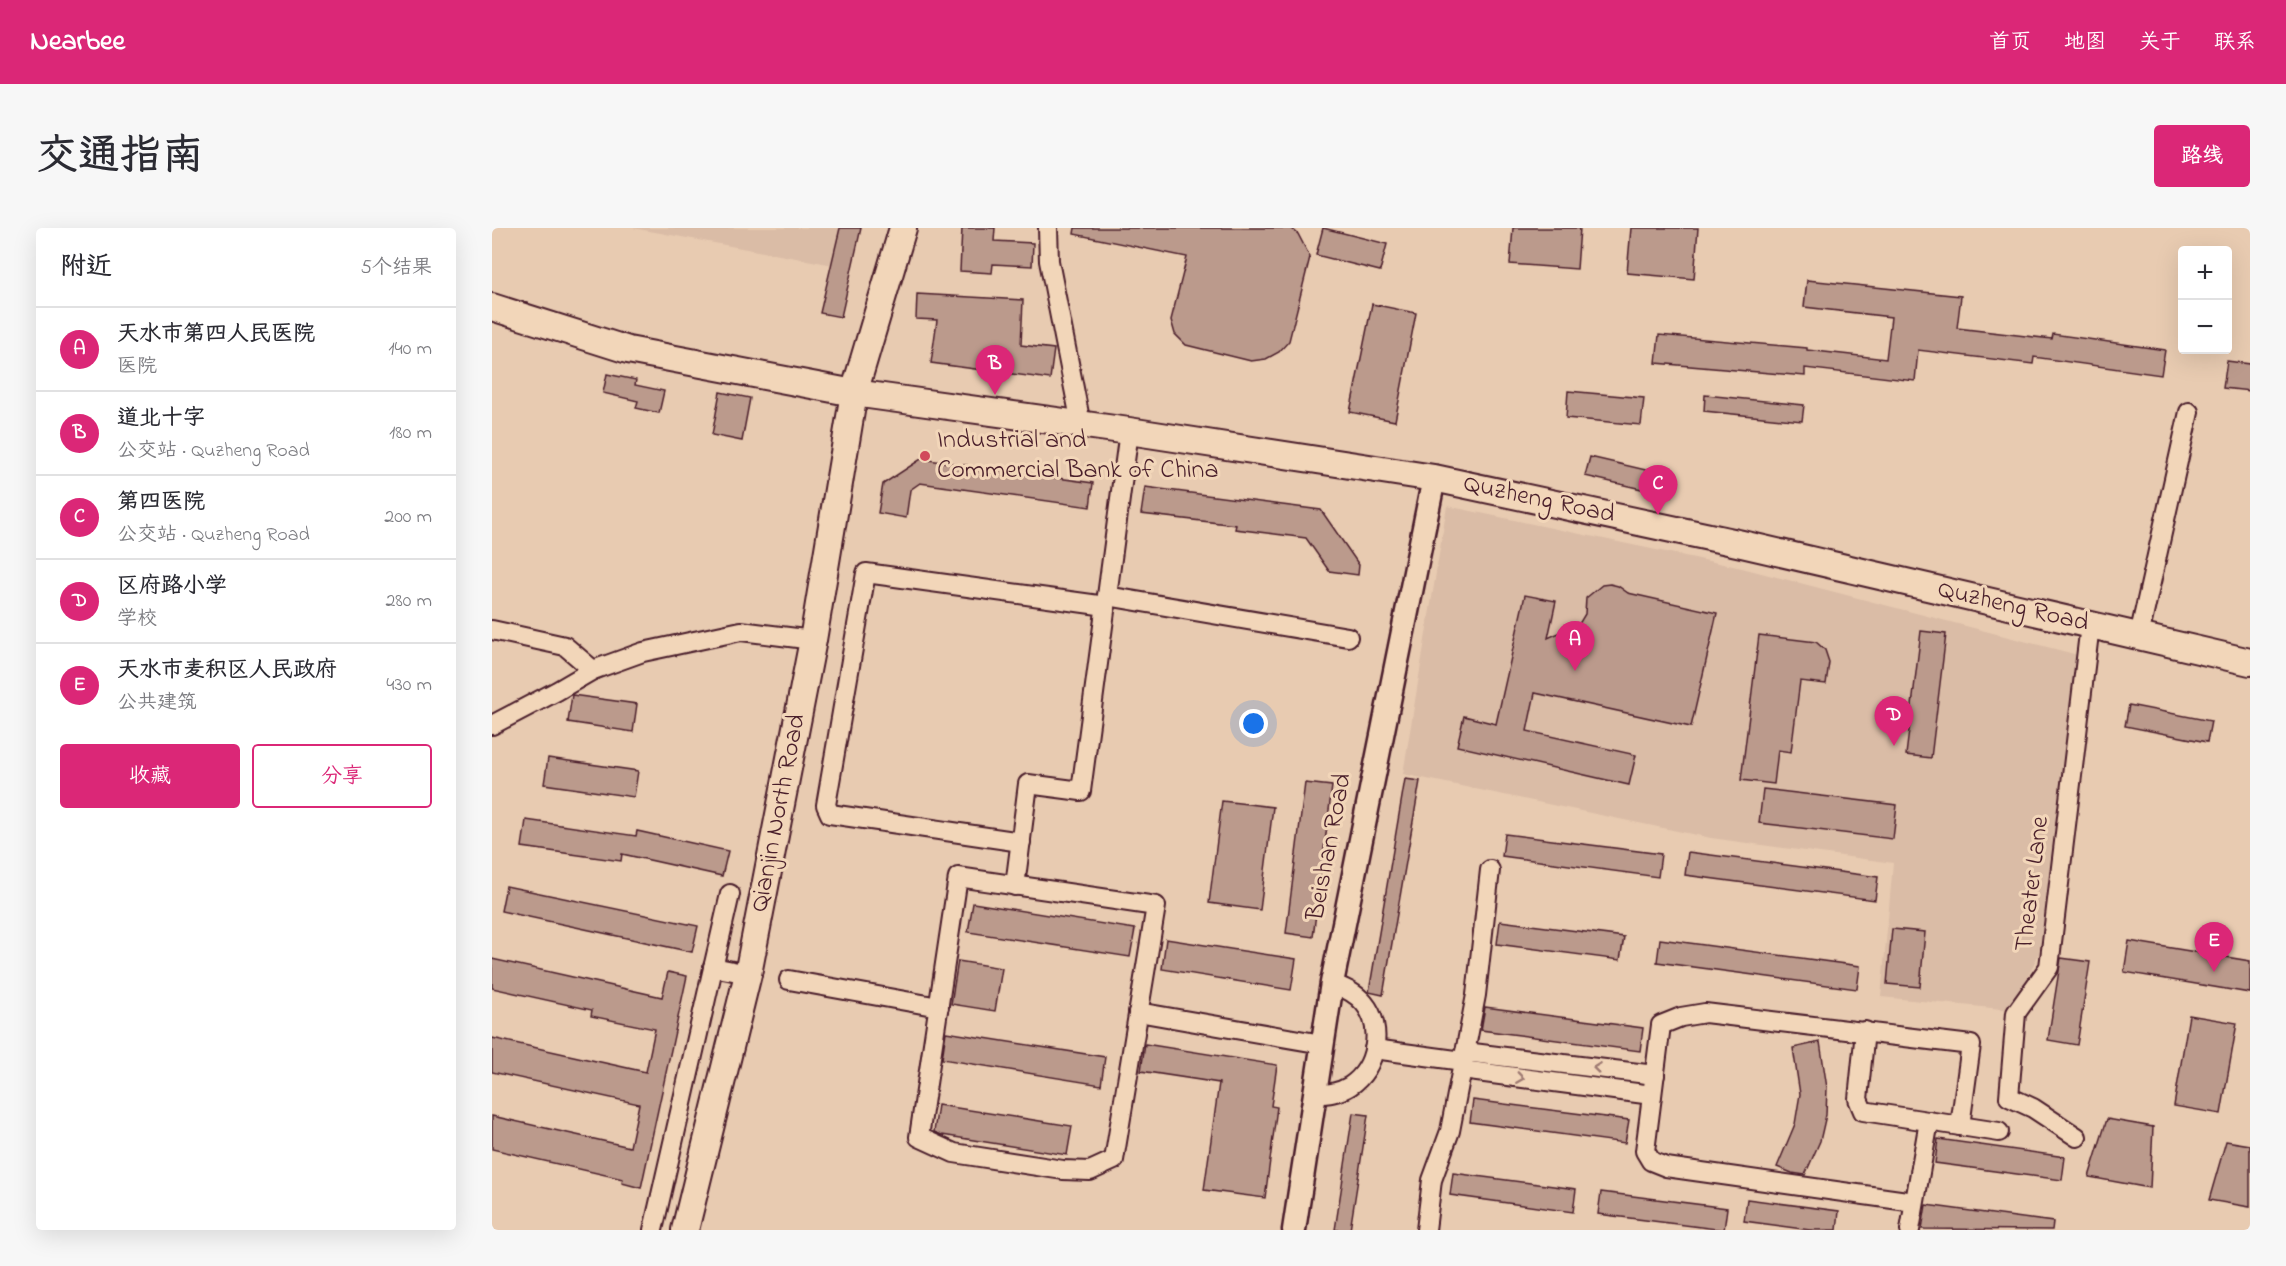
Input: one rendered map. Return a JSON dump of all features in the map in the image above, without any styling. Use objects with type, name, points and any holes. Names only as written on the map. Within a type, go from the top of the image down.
[{"type":"main road","name":"Qianjin North Road","points":[[685,1230],[748,974],[813,640],[854,393],[903,228]]},
{"type":"main road","name":"Quzheng Road","points":[[492,307],[628,350],[854,393],[1081,424],[1434,477],[1742,544],[2250,662]]},
{"type":"street","points":[[1048,228],[1048,261],[1081,424]]},
{"type":"street","points":[[2139,636],[2189,412]]},
{"type":"street","points":[[1015,886],[1028,784],[1081,791],[1129,431]]},
{"type":"street","name":"Beishan Road","points":[[1294,1230],[1332,983],[1434,477]]},
{"type":"street","points":[[1021,842],[830,814],[826,805],[866,573],[1106,601],[1348,637]]},
{"type":"street","name":"Theater Lane","points":[[2077,1137],[2032,1108],[2009,1097],[2016,1013],[2049,967],[2090,625]]},
{"type":"street","points":[[492,630],[565,646],[593,670]]},
{"type":"street","points":[[492,725],[593,670],[643,652],[741,632],[813,640]]},
{"type":"street","points":[[1426,1230],[1432,1180],[1450,1131],[1476,995],[1490,870]]},
{"type":"street","points":[[958,877],[1156,906],[1114,1160],[1090,1171],[1063,1170],[954,1153],[920,1137],[939,1007],[958,877]]},
{"type":"street","points":[[653,1230],[730,894]]},
{"type":"street","points":[[713,967],[748,974]]},
{"type":"street","points":[[789,980],[939,1007]]},
{"type":"street","points":[[1314,1095],[1333,1093],[1351,1085],[1364,1072],[1374,1050],[1376,1037],[1373,1019],[1364,1002],[1349,990],[1332,983]]},
{"type":"street","points":[[1138,1012],[1322,1044]]},
{"type":"street","points":[[1914,1202],[1666,1167],[1651,1161],[1645,1151],[1661,1025],[1681,1017],[1705,1013],[1971,1045],[1960,1126]]},
{"type":"street","points":[[1865,1031],[1858,1099],[1863,1111],[1999,1132]]},
{"type":"street","points":[[1374,1050],[1463,1061],[1655,1075]]},
{"type":"street","points":[[1463,1061],[1652,1095]]},
{"type":"street","points":[[1910,1230],[1929,1121]]},
{"type":"shaded area","points":[[633,228],[848,228],[839,266]]},
{"type":"shaded area","points":[[1447,506],[1742,568],[2078,655],[2040,951],[2012,1010],[1881,997],[1893,863],[1711,838],[1403,774]]},
{"type":"building","points":[[840,228],[861,228],[841,317],[820,313]]},
{"type":"building","points":[[962,228],[995,228],[994,241],[1033,243],[1032,266],[993,264],[992,273],[960,271]]},
{"type":"building","points":[[1075,228],[1291,228],[1298,234],[1310,257],[1289,341],[1279,352],[1266,359],[1251,361],[1186,345],[1175,334],[1171,320],[1187,257],[1074,234]]},
{"type":"building","points":[[1323,228],[1387,244],[1380,271],[1316,255]]},
{"type":"building","points":[[1513,228],[1580,228],[1577,269],[1510,264]]},
{"type":"building","points":[[1631,228],[1698,228],[1694,279],[1627,273]]},
{"type":"building","points":[[1807,280],[1961,296],[1957,328],[2052,339],[2053,334],[2165,350],[2161,375],[2034,357],[2033,364],[1918,350],[1915,381],[1805,368],[1805,376],[1656,363],[1659,335],[1807,348],[1807,350],[1886,359],[1891,317],[1804,307]]},
{"type":"building","points":[[917,294],[1023,300],[1021,345],[1054,349],[1050,379],[931,363],[937,320],[916,319]]},
{"type":"building","points":[[1372,304],[1416,313],[1395,421],[1350,412]]},
{"type":"building","points":[[2227,361],[2250,364],[2250,391],[2223,388]]},
{"type":"building","points":[[607,374],[636,380],[635,385],[664,391],[659,413],[636,408],[638,401],[603,393]]},
{"type":"building","points":[[1568,391],[1644,398],[1641,425],[1566,418]]},
{"type":"building","points":[[720,392],[750,398],[742,441],[712,435]]},
{"type":"building","points":[[1705,395],[1804,405],[1802,421],[1704,411]]},
{"type":"building","points":[[1590,457],[1676,477],[1672,496],[1585,476]]},
{"type":"building","points":[[921,459],[1093,483],[1090,507],[920,483],[910,490],[906,518],[878,513],[883,484]]},
{"type":"building","points":[[1145,487],[1321,510],[1359,565],[1358,575],[1329,571],[1306,538],[1235,529],[1236,525],[1141,514]]},
{"type":"building","points":[[1610,584],[1628,593],[1717,613],[1691,727],[1535,693],[1527,731],[1636,755],[1629,785],[1457,746],[1464,716],[1496,724],[1525,595],[1556,601],[1548,638],[1579,624],[1585,614],[1586,598],[1602,585]]},
{"type":"building","points":[[1921,631],[1946,634],[1931,758],[1906,755]]},
{"type":"building","points":[[1759,635],[1816,642],[1825,650],[1829,662],[1826,684],[1800,681],[1791,752],[1778,750],[1774,784],[1741,780]]},
{"type":"building","points":[[572,695],[637,704],[633,732],[568,722]]},
{"type":"building","points":[[2129,705],[2211,721],[2207,742],[2125,726]]},
{"type":"building","points":[[548,758],[638,771],[634,797],[544,784]]},
{"type":"building","points":[[1405,779],[1420,781],[1383,995],[1369,992]]},
{"type":"building","points":[[1305,783],[1332,786],[1313,937],[1286,933]]},
{"type":"building","points":[[1763,789],[1897,805],[1893,839],[1759,823]]},
{"type":"building","points":[[1222,801],[1273,807],[1260,910],[1209,903]]},
{"type":"building","points":[[526,820],[636,836],[637,831],[728,851],[722,876],[622,854],[621,861],[522,847]]},
{"type":"building","points":[[1505,834],[1661,854],[1658,877],[1502,856]]},
{"type":"building","points":[[1688,852],[1878,877],[1875,900],[1685,875]]},
{"type":"building","points":[[506,886],[698,926],[692,952],[501,911]]},
{"type":"building","points":[[973,903],[1135,929],[1130,957],[968,932]]},
{"type":"building","points":[[1500,921],[1624,937],[1620,960],[1497,944]]},
{"type":"building","points":[[1892,929],[1925,932],[1920,987],[1887,984]]},
{"type":"building","points":[[1166,939],[1296,959],[1291,990],[1162,969]]},
{"type":"building","points":[[1660,939],[1860,966],[1857,989],[1657,962]]},
{"type":"building","points":[[2129,941],[2250,961],[2250,993],[2124,972]]},
{"type":"building","points":[[2061,958],[2090,962],[2077,1045],[2048,1040]]},
{"type":"building","points":[[492,959],[662,997],[668,972],[687,976],[641,1188],[622,1183],[623,1179],[492,1149],[492,1116],[630,1147],[639,1104],[492,1072],[492,1038],[646,1072],[655,1029],[591,1016],[592,1010],[492,988]]},
{"type":"building","points":[[958,961],[1002,968],[995,1011],[951,1004]]},
{"type":"building","points":[[1485,1007],[1643,1028],[1640,1051],[1481,1030]]},
{"type":"building","points":[[2189,1015],[2237,1023],[2221,1114],[2174,1106]]},
{"type":"building","points":[[946,1032],[1105,1057],[1101,1085],[942,1059]]},
{"type":"building","points":[[1820,1042],[1827,1088],[1826,1115],[1820,1141],[1805,1175],[1792,1173],[1777,1167],[1795,1124],[1800,1094],[1793,1048]]},
{"type":"building","points":[[1145,1044],[1277,1065],[1271,1106],[1277,1107],[1265,1198],[1204,1190],[1219,1083],[1141,1071]]},
{"type":"building","points":[[1473,1100],[1629,1120],[1625,1143],[1470,1122]]},
{"type":"building","points":[[938,1105],[1072,1126],[1067,1155],[934,1132]]},
{"type":"building","points":[[1353,1113],[1368,1115],[1350,1230],[1335,1230]]},
{"type":"building","points":[[2107,1119],[2153,1127],[2150,1188],[2089,1177]]},
{"type":"building","points":[[1938,1139],[2065,1157],[2062,1180],[1935,1163]]},
{"type":"building","points":[[2226,1141],[2250,1145],[2250,1207],[2209,1200]]},
{"type":"building","points":[[1453,1173],[1576,1189],[1573,1212],[1450,1195]]},
{"type":"building","points":[[1601,1192],[1727,1208],[1724,1230],[1598,1214]]},
{"type":"building","points":[[1747,1199],[1839,1211],[1837,1230],[1810,1230],[1744,1221]]},
{"type":"building","points":[[1926,1205],[2053,1222],[2052,1230],[1922,1229]]},
{"type":"place","name":"道北十字","points":[[995,395]]},
{"type":"place","name":"Industrial and Commercial Bank of China","points":[[925,456]]},
{"type":"place","name":"第四医院","points":[[1658,515]]},
{"type":"place","name":"天水市第四人民医院","points":[[1575,671]]},
{"type":"place","name":"区府路小学","points":[[1894,746]]},
{"type":"place","name":"天水市麦积区人民政府","points":[[2214,972]]}]
